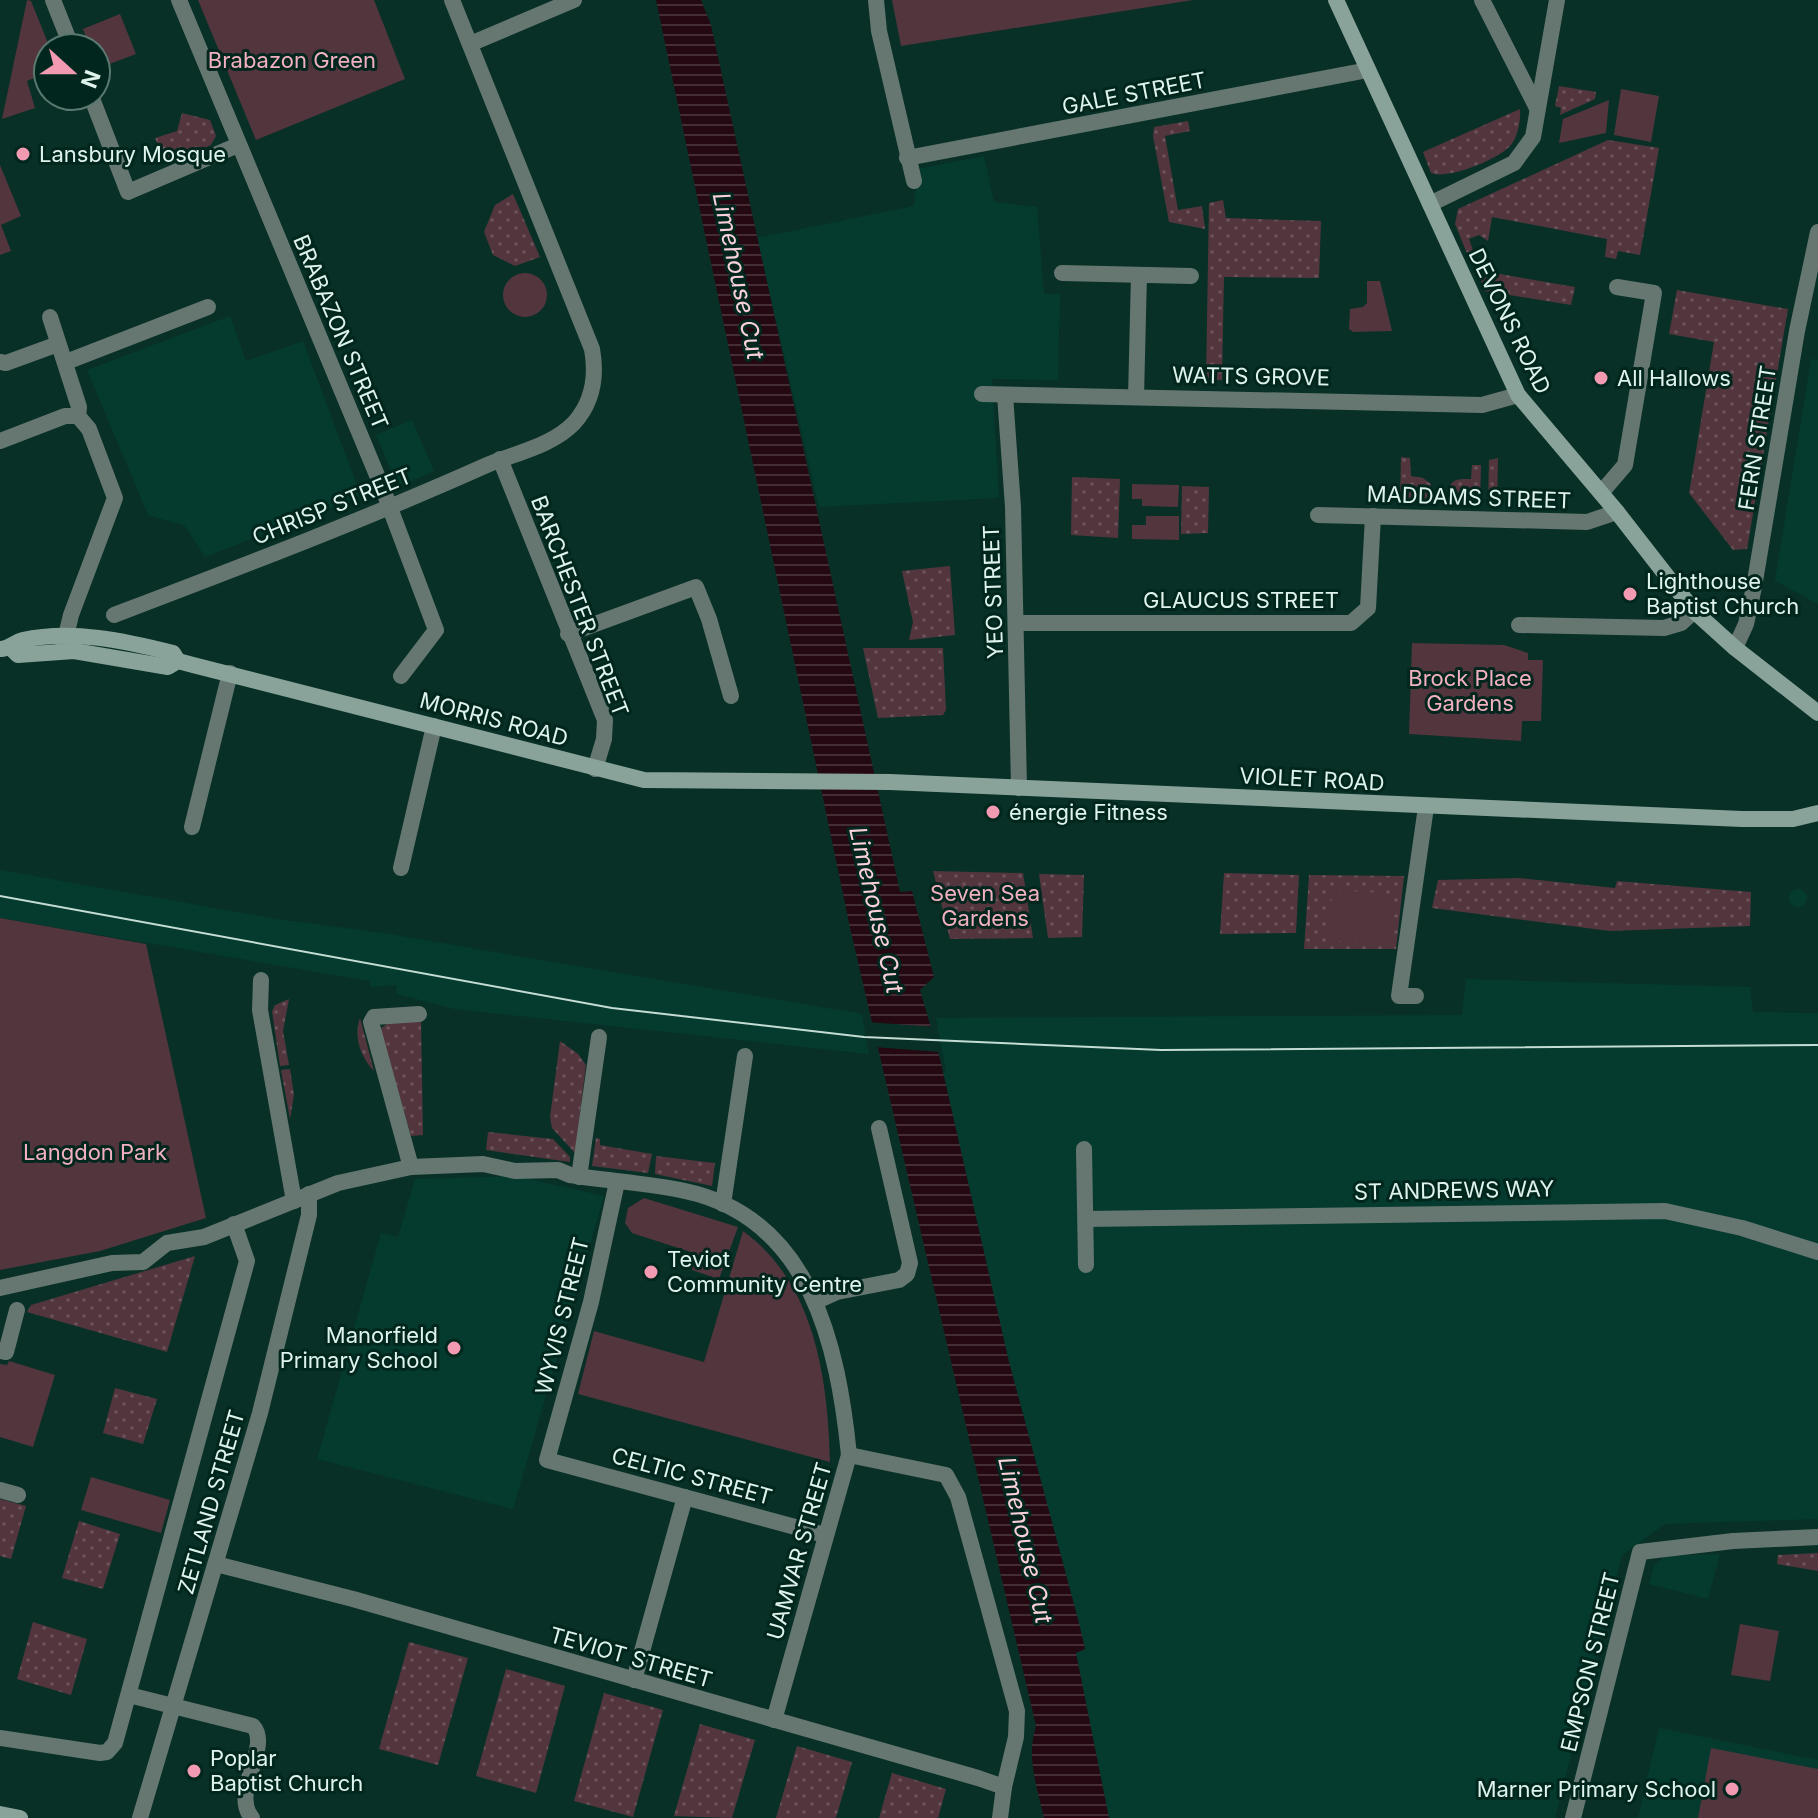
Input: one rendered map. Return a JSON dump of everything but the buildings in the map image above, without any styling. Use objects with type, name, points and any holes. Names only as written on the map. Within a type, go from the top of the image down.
[{"type":"street","points":[[53,0],[66,32]]},
{"type":"street","name":"BRABAZON STREET","points":[[179,0],[389,508],[436,630],[401,676]]},
{"type":"street","points":[[452,0],[470,44],[574,0]]},
{"type":"street","points":[[876,0],[879,31],[914,181]]},
{"type":"street","name":"DEVONS ROAD","points":[[1336,0],[1518,395],[1617,512],[1694,611],[1735,648],[1818,713]]},
{"type":"street","points":[[1482,0],[1537,108]]},
{"type":"street","points":[[1430,204],[1514,163],[1533,137],[1557,0]]},
{"type":"street","name":"CHRISP STREET","points":[[114,615],[389,508],[564,432],[588,403],[595,377],[592,349],[470,44]]},
{"type":"street","name":"GALE STREET","points":[[907,158],[1368,70]]},
{"type":"street","points":[[97,112],[128,192],[238,145]]},
{"type":"street","name":"FERN STREET","points":[[1735,648],[1746,624],[1754,587],[1797,331],[1818,232]]},
{"type":"street","points":[[1062,273],[1191,276]]},
{"type":"street","points":[[1136,397],[1139,275]]},
{"type":"street","points":[[1601,493],[1625,465],[1654,293],[1617,287]]},
{"type":"street","points":[[66,362],[208,307]]},
{"type":"street","points":[[5,649],[20,641],[64,644],[115,498],[83,420],[50,317]]},
{"type":"street","points":[[0,362],[6,363],[58,344]]},
{"type":"street","name":"WATTS GROVE","points":[[982,394],[1482,405],[1518,395]]},
{"type":"street","name":"YEO STREET","points":[[1005,395],[1016,623],[1019,788]]},
{"type":"street","points":[[0,441],[65,416],[83,420]]},
{"type":"street","name":"BARCHESTER STREET","points":[[500,459],[605,720],[604,739],[595,769]]},
{"type":"street","name":"MADDAMS STREET","points":[[1318,515],[1587,522],[1617,512]]},
{"type":"street","name":"GLAUCUS STREET","points":[[1016,623],[1351,623],[1368,608],[1373,516]]},
{"type":"street","points":[[568,634],[696,587],[709,619],[731,696]]},
{"type":"street","points":[[1519,625],[1664,628],[1681,623],[1694,611]]},
{"type":"street","name":"MORRIS ROAD","points":[[64,644],[96,646],[168,667],[178,661],[230,673],[644,780],[804,781]]},
{"type":"street","points":[[192,827],[230,673]]},
{"type":"street","points":[[401,868],[434,726]]},
{"type":"street","name":"VIOLET ROAD","points":[[804,781],[890,782],[1742,819],[1793,819],[1818,813]]},
{"type":"street","points":[[1401,996],[1426,807]]},
{"type":"street","name":"ZETLAND STREET","points":[[140,1818],[216,1564],[309,1215],[301,1198],[260,1010],[261,980]]},
{"type":"street","points":[[411,1167],[371,1022],[383,1013],[419,1014]]},
{"type":"street","points":[[579,1177],[599,1037]]},
{"type":"street","points":[[723,1204],[745,1056]]},
{"type":"street","points":[[817,1301],[837,1292],[899,1280],[907,1274],[910,1263],[879,1128]]},
{"type":"street","points":[[1084,1149],[1086,1265]]},
{"type":"street","name":"UAMVAR STREET","points":[[0,1288],[112,1263],[131,1266],[143,1262],[167,1243],[204,1237],[338,1183],[411,1167],[483,1164],[515,1171],[558,1170],[579,1177],[685,1191],[723,1204],[758,1225],[792,1260],[817,1301],[845,1416],[849,1455],[774,1720]]},
{"type":"street","name":"WYVIS STREET","points":[[547,1460],[591,1302],[617,1182]]},
{"type":"street","name":"ST ANDREWS WAY","points":[[1086,1219],[1665,1211],[1742,1228],[1818,1252]]},
{"type":"street","name":"ZETLAND STREET","points":[[0,1738],[107,1752],[115,1743],[247,1261],[234,1224]]},
{"type":"street","points":[[0,1351],[6,1352],[17,1310]]},
{"type":"street","points":[[849,1455],[946,1475],[958,1497],[1017,1711],[1016,1737],[1000,1818]]},
{"type":"street","name":"CELTIC STREET","points":[[547,1460],[825,1535]]},
{"type":"street","points":[[0,1490],[18,1495]]},
{"type":"street","points":[[634,1680],[685,1497]]},
{"type":"street","name":"EMPSON STREET","points":[[1573,1818],[1640,1552],[1733,1541],[1818,1537]]},
{"type":"street","name":"TEVIOT STREET","points":[[216,1564],[353,1599],[1004,1787]]},
{"type":"street","points":[[129,1695],[253,1726],[259,1739],[245,1805],[252,1818]]},
{"type":"street","points":[[0,1814],[20,1818]]},
{"type":"shaded area","points":[[984,156],[994,202],[1037,207],[1044,294],[1060,294],[1058,380],[992,379],[999,498],[819,507],[757,238],[914,206],[918,169]]},
{"type":"shaded area","points":[[230,316],[246,361],[303,341],[361,496],[205,557],[185,526],[148,515],[87,370]]},
{"type":"shaded area","points":[[1811,359],[1818,360],[1818,604],[1775,581]]},
{"type":"shaded area","points":[[412,420],[434,471],[398,487],[376,435]]},
{"type":"shaded area","points":[[0,870],[277,919],[383,933],[862,1014],[869,1054],[454,1009],[397,994],[396,985],[370,987],[370,981],[0,918]]},
{"type":"shaded area","points":[[1798,889],[1807,898],[1798,907],[1789,898]]},
{"type":"shaded area","points":[[1466,979],[1750,987],[1753,1012],[1818,1013],[1818,1519],[1665,1524],[1622,1555],[1555,1818],[1109,1818],[1076,1653],[1085,1648],[1009,1362],[943,1072],[946,1071],[936,1018],[1462,1015]]},
{"type":"shaded area","name":"Manorfield Primary School","points":[[516,1176],[604,1196],[513,1509],[317,1459],[381,1233],[398,1237],[415,1179]]},
{"type":"shaded area","points":[[1720,1554],[1708,1599],[1649,1584],[1654,1566],[1665,1556]]},
{"type":"shaded area","name":"Marner Primary School","points":[[1659,1728],[1818,1760],[1818,1818],[1638,1818]]},
{"type":"green space","points":[[27,0],[31,1],[44,32],[32,32],[32,79],[27,81],[32,109],[2,119]]},
{"type":"green space","name":"Brabazon Green","points":[[198,0],[374,0],[405,79],[256,140]]},
{"type":"green space","points":[[892,0],[1193,0],[901,46]]},
{"type":"green space","points":[[120,14],[136,54],[112,63],[112,32],[84,32],[83,29]]},
{"type":"green space","points":[[1559,86],[1596,92],[1595,99],[1560,115],[1561,108],[1555,106]]},
{"type":"green space","points":[[1621,89],[1659,96],[1651,142],[1614,135]]},
{"type":"green space","points":[[1609,100],[1606,133],[1559,143],[1563,119]]},
{"type":"green space","points":[[1520,109],[1516,137],[1505,151],[1461,171],[1431,173],[1423,152]]},
{"type":"green space","points":[[182,113],[210,120],[216,136],[211,145],[167,165],[155,138],[177,131]]},
{"type":"green space","points":[[1188,121],[1190,131],[1165,136],[1178,210],[1202,206],[1205,229],[1169,222],[1153,136],[1154,127]]},
{"type":"green space","points":[[1608,140],[1659,148],[1640,255],[1618,251],[1616,259],[1605,257],[1607,239],[1492,217],[1488,241],[1479,235],[1469,239],[1474,253],[1468,256],[1455,224],[1458,209]]},
{"type":"green space","points":[[0,165],[21,216],[1,225],[11,251],[0,255]]},
{"type":"green space","points":[[513,194],[540,257],[515,266],[493,255],[484,232],[495,205]]},
{"type":"green space","points":[[1223,200],[1226,218],[1321,221],[1319,278],[1224,277],[1222,380],[1206,380],[1209,203]]},
{"type":"green space","points":[[1483,271],[1575,287],[1571,305],[1485,291],[1478,274]]},
{"type":"green space","points":[[525,273],[541,279],[547,295],[541,311],[525,317],[509,311],[503,295],[509,279]]},
{"type":"green space","points":[[1367,281],[1380,281],[1392,331],[1353,332],[1349,329],[1350,309],[1363,307],[1367,303]]},
{"type":"green space","points":[[1677,290],[1788,309],[1747,549],[1733,550],[1689,493],[1714,342],[1669,334]]},
{"type":"green space","points":[[1401,457],[1410,458],[1411,476],[1423,478],[1431,484],[1431,501],[1400,500]]},
{"type":"green space","points":[[1498,458],[1497,503],[1488,503],[1489,460]]},
{"type":"green space","points":[[1472,465],[1481,465],[1480,502],[1457,501],[1457,491],[1447,491],[1454,481],[1471,479]]},
{"type":"green space","points":[[1072,477],[1120,479],[1118,538],[1071,535]]},
{"type":"green space","points":[[1132,484],[1179,485],[1178,507],[1142,506],[1142,499],[1132,499]]},
{"type":"green space","points":[[1182,486],[1209,487],[1208,533],[1181,534]]},
{"type":"green space","points":[[1146,516],[1179,516],[1179,540],[1132,539],[1132,525],[1146,525]]},
{"type":"green space","points":[[950,566],[955,635],[909,640],[913,622],[902,571]]},
{"type":"green space","name":"Brock Place Gardens","points":[[1412,643],[1504,645],[1528,653],[1528,660],[1543,660],[1541,721],[1522,721],[1521,741],[1409,734]]},
{"type":"green space","points":[[863,648],[943,648],[946,710],[943,715],[878,718]]},
{"type":"green space","name":"Seven Sea Gardens","points":[[933,871],[1023,873],[1033,938],[950,939]]},
{"type":"green space","points":[[1224,873],[1299,875],[1296,933],[1220,934]]},
{"type":"green space","points":[[1039,874],[1084,875],[1082,937],[1048,938]]},
{"type":"green space","points":[[1309,875],[1404,876],[1396,949],[1304,949]]},
{"type":"green space","points":[[1519,878],[1615,888],[1617,881],[1751,892],[1750,926],[1610,931],[1432,908],[1438,880]]},
{"type":"green space","points":[[1332,890],[1384,893],[1394,905],[1391,942],[1329,941]]},
{"type":"green space","name":"Langdon Park","points":[[0,918],[146,944],[206,1218],[100,1251],[0,1270]]},
{"type":"green space","points":[[289,999],[283,1031],[289,1065],[280,1066],[272,1011],[275,1005]]},
{"type":"green space","points":[[360,1018],[374,1071],[365,1060],[360,1046],[357,1032]]},
{"type":"green space","points":[[421,1021],[423,1135],[411,1136],[380,1029],[388,1023]]},
{"type":"green space","points":[[560,1041],[578,1054],[586,1065],[575,1153],[552,1128],[550,1117]]},
{"type":"green space","points":[[290,1069],[294,1095],[290,1119],[281,1070]]},
{"type":"green space","points":[[488,1132],[553,1139],[570,1157],[570,1162],[486,1150]]},
{"type":"green space","points":[[596,1138],[600,1139],[600,1145],[652,1154],[648,1173],[592,1166]]},
{"type":"green space","points":[[656,1156],[715,1163],[712,1186],[655,1174]]},
{"type":"green space","points":[[644,1198],[738,1227],[719,1279],[692,1270],[697,1254],[632,1233],[625,1223],[628,1208]]},
{"type":"green space","points":[[743,1231],[767,1252],[787,1277],[802,1305],[821,1366],[830,1462],[578,1394],[594,1331],[704,1362]]},
{"type":"green space","points":[[195,1256],[167,1352],[27,1312],[31,1305]]},
{"type":"green space","points":[[9,1361],[55,1375],[33,1447],[0,1437],[0,1364],[7,1365]]},
{"type":"green space","points":[[115,1388],[157,1399],[143,1444],[103,1433]]},
{"type":"green space","points":[[91,1477],[170,1500],[161,1533],[81,1510]]},
{"type":"green space","points":[[0,1499],[26,1506],[11,1559],[0,1556]]},
{"type":"green space","points":[[79,1521],[120,1534],[103,1589],[62,1578]]},
{"type":"green space","points":[[1818,1553],[1818,1571],[1777,1564],[1778,1555]]},
{"type":"green space","points":[[33,1622],[87,1639],[71,1695],[17,1679]]},
{"type":"green space","points":[[1740,1624],[1779,1631],[1770,1681],[1731,1675]]},
{"type":"green space","points":[[409,1642],[468,1658],[438,1765],[379,1749]]},
{"type":"green space","points":[[506,1669],[565,1686],[536,1793],[476,1776]]},
{"type":"green space","points":[[604,1693],[663,1710],[633,1817],[574,1801]]},
{"type":"green space","points":[[700,1724],[755,1740],[732,1818],[674,1816]]},
{"type":"green space","points":[[797,1746],[852,1762],[836,1818],[776,1818]]},
{"type":"green space","points":[[1711,1748],[1818,1769],[1818,1818],[1698,1818]]},
{"type":"green space","points":[[892,1773],[946,1789],[938,1818],[879,1818]]},
{"type":"water","name":"Limehouse Cut","points":[[656,0],[701,0],[711,25],[900,892],[912,891],[934,977],[920,990],[940,1059],[1009,1362],[1085,1649],[1076,1653],[1109,1818],[1044,1818],[1032,1761],[1036,1726],[851,932]]},
{"type":"pier","points":[[867,1022],[935,1027],[941,1052],[873,1047]]},
{"type":"tram line","points":[[0,896],[612,1008],[864,1037],[1161,1050],[1818,1045]]},
{"type":"place","name":"Lansbury Mosque","points":[[23,154]]},
{"type":"place","name":"All Hallows","points":[[1601,378]]},
{"type":"place","name":"Lighthouse Baptist Church","points":[[1630,594]]},
{"type":"place","name":"énergie Fitness","points":[[993,812]]},
{"type":"place","name":"Teviot Community Centre","points":[[651,1272]]},
{"type":"place","name":"Manorfield Primary School","points":[[454,1348]]},
{"type":"place","name":"Poplar Baptist Church","points":[[194,1771]]},
{"type":"place","name":"Marner Primary School","points":[[1732,1789]]}]
